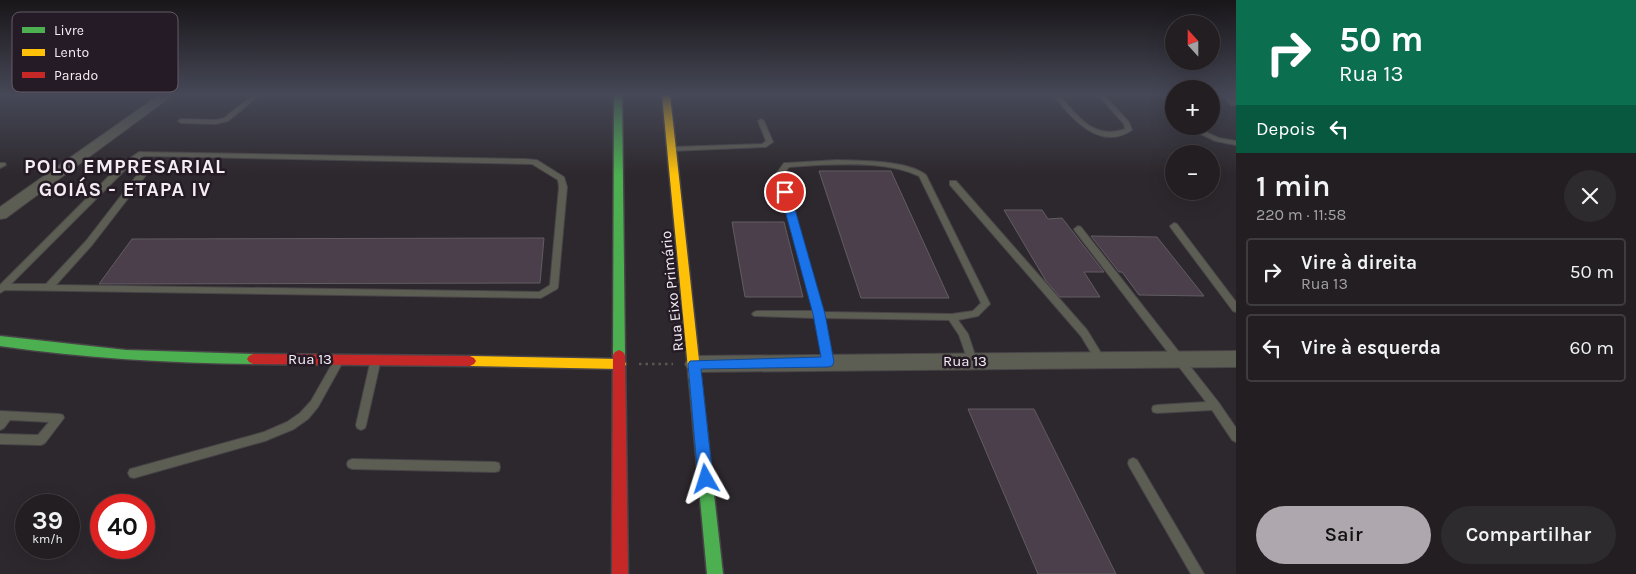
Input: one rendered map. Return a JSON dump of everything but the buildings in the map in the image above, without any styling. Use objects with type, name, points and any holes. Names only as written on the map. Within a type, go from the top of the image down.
[{"type":"street","points":[[0,214],[129,122]]},
{"type":"street","points":[[618,122],[620,574]]},
{"type":"street","name":"Rua Eixo Primário","points":[[669,122],[715,574]]},
{"type":"street","name":"Rua 13","points":[[4,342],[46,348],[178,359],[376,359],[620,364]]},
{"type":"street","name":"Rua 13","points":[[694,364],[1236,359]]},
{"type":"lane","points":[[672,149],[764,146],[770,142],[761,122]]},
{"type":"lane","points":[[1079,122],[1091,130],[1108,136],[1118,136],[1129,130],[1127,122]]},
{"type":"lane","points":[[1206,135],[1217,140],[1236,143]]},
{"type":"lane","points":[[142,154],[525,161],[534,162],[561,179],[563,187],[554,287],[542,295],[2,288],[123,167],[142,154]]},
{"type":"lane","points":[[757,314],[819,314],[952,317],[975,314],[986,304],[922,176],[916,171],[897,165],[813,162],[787,165],[780,174],[819,314],[828,362]]},
{"type":"lane","points":[[48,288],[89,243],[147,168]]},
{"type":"lane","points":[[953,183],[1084,332],[1101,361]]},
{"type":"lane","points":[[1174,226],[1236,309]]},
{"type":"lane","points":[[1078,228],[1215,406],[1236,437]]},
{"type":"lane","points":[[952,317],[963,334],[972,361]]},
{"type":"lane","points":[[0,352],[4,342]]},
{"type":"lane","points":[[361,425],[376,359]]},
{"type":"lane","points":[[134,473],[265,436],[286,428],[303,417],[312,406],[339,360]]},
{"type":"lane","points":[[1157,409],[1215,406]]},
{"type":"lane","points":[[0,425],[4,415],[58,418],[41,440],[0,438]]},
{"type":"lane","points":[[1133,463],[1198,574]]},
{"type":"lane","points":[[352,464],[495,467]]},
{"type":"path","points":[[620,364],[694,364]]},
{"type":"traffic: fast","points":[[618,122],[619,355]]},
{"type":"traffic: fast","points":[[0,341],[126,355],[253,359]]},
{"type":"traffic: fast","points":[[695,379],[715,574]]},
{"type":"traffic: slow","points":[[669,122],[695,379]]},
{"type":"traffic: slow","points":[[470,361],[620,364]]},
{"type":"traffic: jam","points":[[619,355],[620,574]]},
{"type":"traffic: jam","points":[[253,359],[470,361]]},
{"type":"district","name":"POLO EMPRESARIAL GOIÁS - ETAPA IV","points":[[125,178]]},
{"type":"route","points":[[706,479],[694,364],[828,362],[819,314],[785,192]]}]
